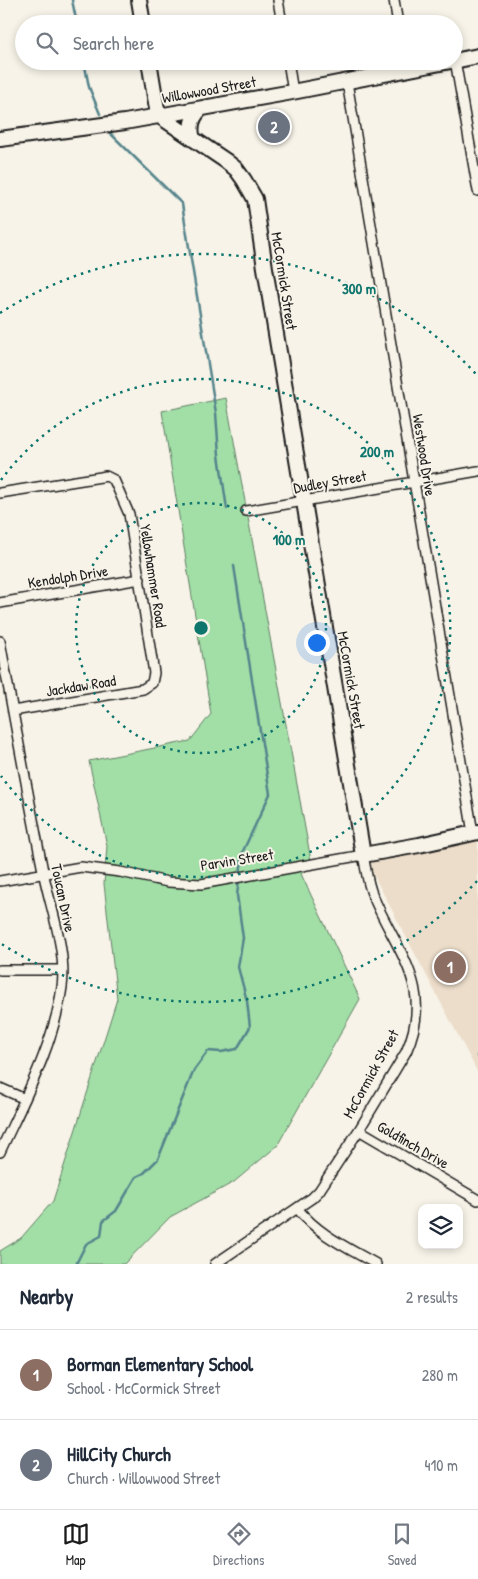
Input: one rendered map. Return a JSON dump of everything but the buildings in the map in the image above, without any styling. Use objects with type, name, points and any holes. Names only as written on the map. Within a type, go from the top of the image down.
[{"type":"street","points":[[139,0],[142,15]]},
{"type":"street","points":[[278,0],[280,15]]},
{"type":"street","points":[[394,0],[396,15]]},
{"type":"street","name":"Willowwood Street","points":[[463,59],[478,56]]},
{"type":"street","points":[[150,70],[158,115]]},
{"type":"street","points":[[289,70],[293,92]]},
{"type":"street","name":"Willowwood Street","points":[[0,139],[125,122],[347,82],[390,70]]},
{"type":"street","points":[[456,70],[478,191]]},
{"type":"street","name":"Westwood Drive","points":[[347,82],[413,482],[475,833]]},
{"type":"street","points":[[193,139],[191,130],[192,120],[194,115],[202,108]]},
{"type":"street","name":"McCormick Street","points":[[158,115],[236,169],[255,199],[363,855],[372,895],[414,982],[417,1003],[414,1028],[406,1052],[326,1182],[312,1198],[215,1264]]},
{"type":"street","name":"Dudley Street","points":[[246,511],[478,471]]},
{"type":"street","name":"Yellowhammer Road","points":[[0,493],[101,477],[111,477],[117,484],[129,514],[154,673],[152,683]]},
{"type":"street","name":"Kendolph Drive","points":[[0,603],[140,579]]},
{"type":"street","name":"Toucan Drive","points":[[0,641],[43,873],[60,946],[62,970],[62,986],[57,1013],[45,1050],[0,1152]]},
{"type":"street","name":"Jackdaw Road","points":[[13,711],[143,689],[152,683]]},
{"type":"street","name":"Parvin Street","points":[[0,881],[81,868],[120,872],[168,882],[201,884],[420,845],[475,833]]},
{"type":"street","points":[[0,970],[62,970]]},
{"type":"street","points":[[0,1088],[25,1099]]},
{"type":"street","name":"Goldfinch Drive","points":[[359,1130],[478,1200]]},
{"type":"street","points":[[297,1208],[319,1230],[376,1264]]},
{"type":"shaded area","points":[[478,833],[478,1073],[366,861]]},
{"type":"green space","points":[[226,398],[312,866],[301,874],[360,999],[277,1146],[234,1182],[170,1217],[124,1264],[0,1264],[0,1251],[21,1238],[53,1201],[117,999],[104,884],[107,846],[89,761],[190,741],[211,714],[162,411]]},
{"type":"waterway","points":[[72,0],[75,15]]},
{"type":"waterway","points":[[86,70],[89,87],[100,114]]},
{"type":"waterway","points":[[110,133],[182,204],[216,413],[219,455],[227,509]]},
{"type":"waterway","points":[[234,566],[270,794],[243,851],[240,874]]},
{"type":"waterway","points":[[76,1264],[86,1244],[101,1236],[103,1221],[116,1211],[136,1177],[144,1173],[158,1159],[194,1070],[208,1051],[221,1052],[237,1049],[250,1027],[247,1001],[238,967],[243,938],[237,895],[239,880]]},
{"type":"place","name":"HillCity Church","points":[[274,127]]},
{"type":"place","name":"Borman Elementary School","points":[[450,967]]}]
